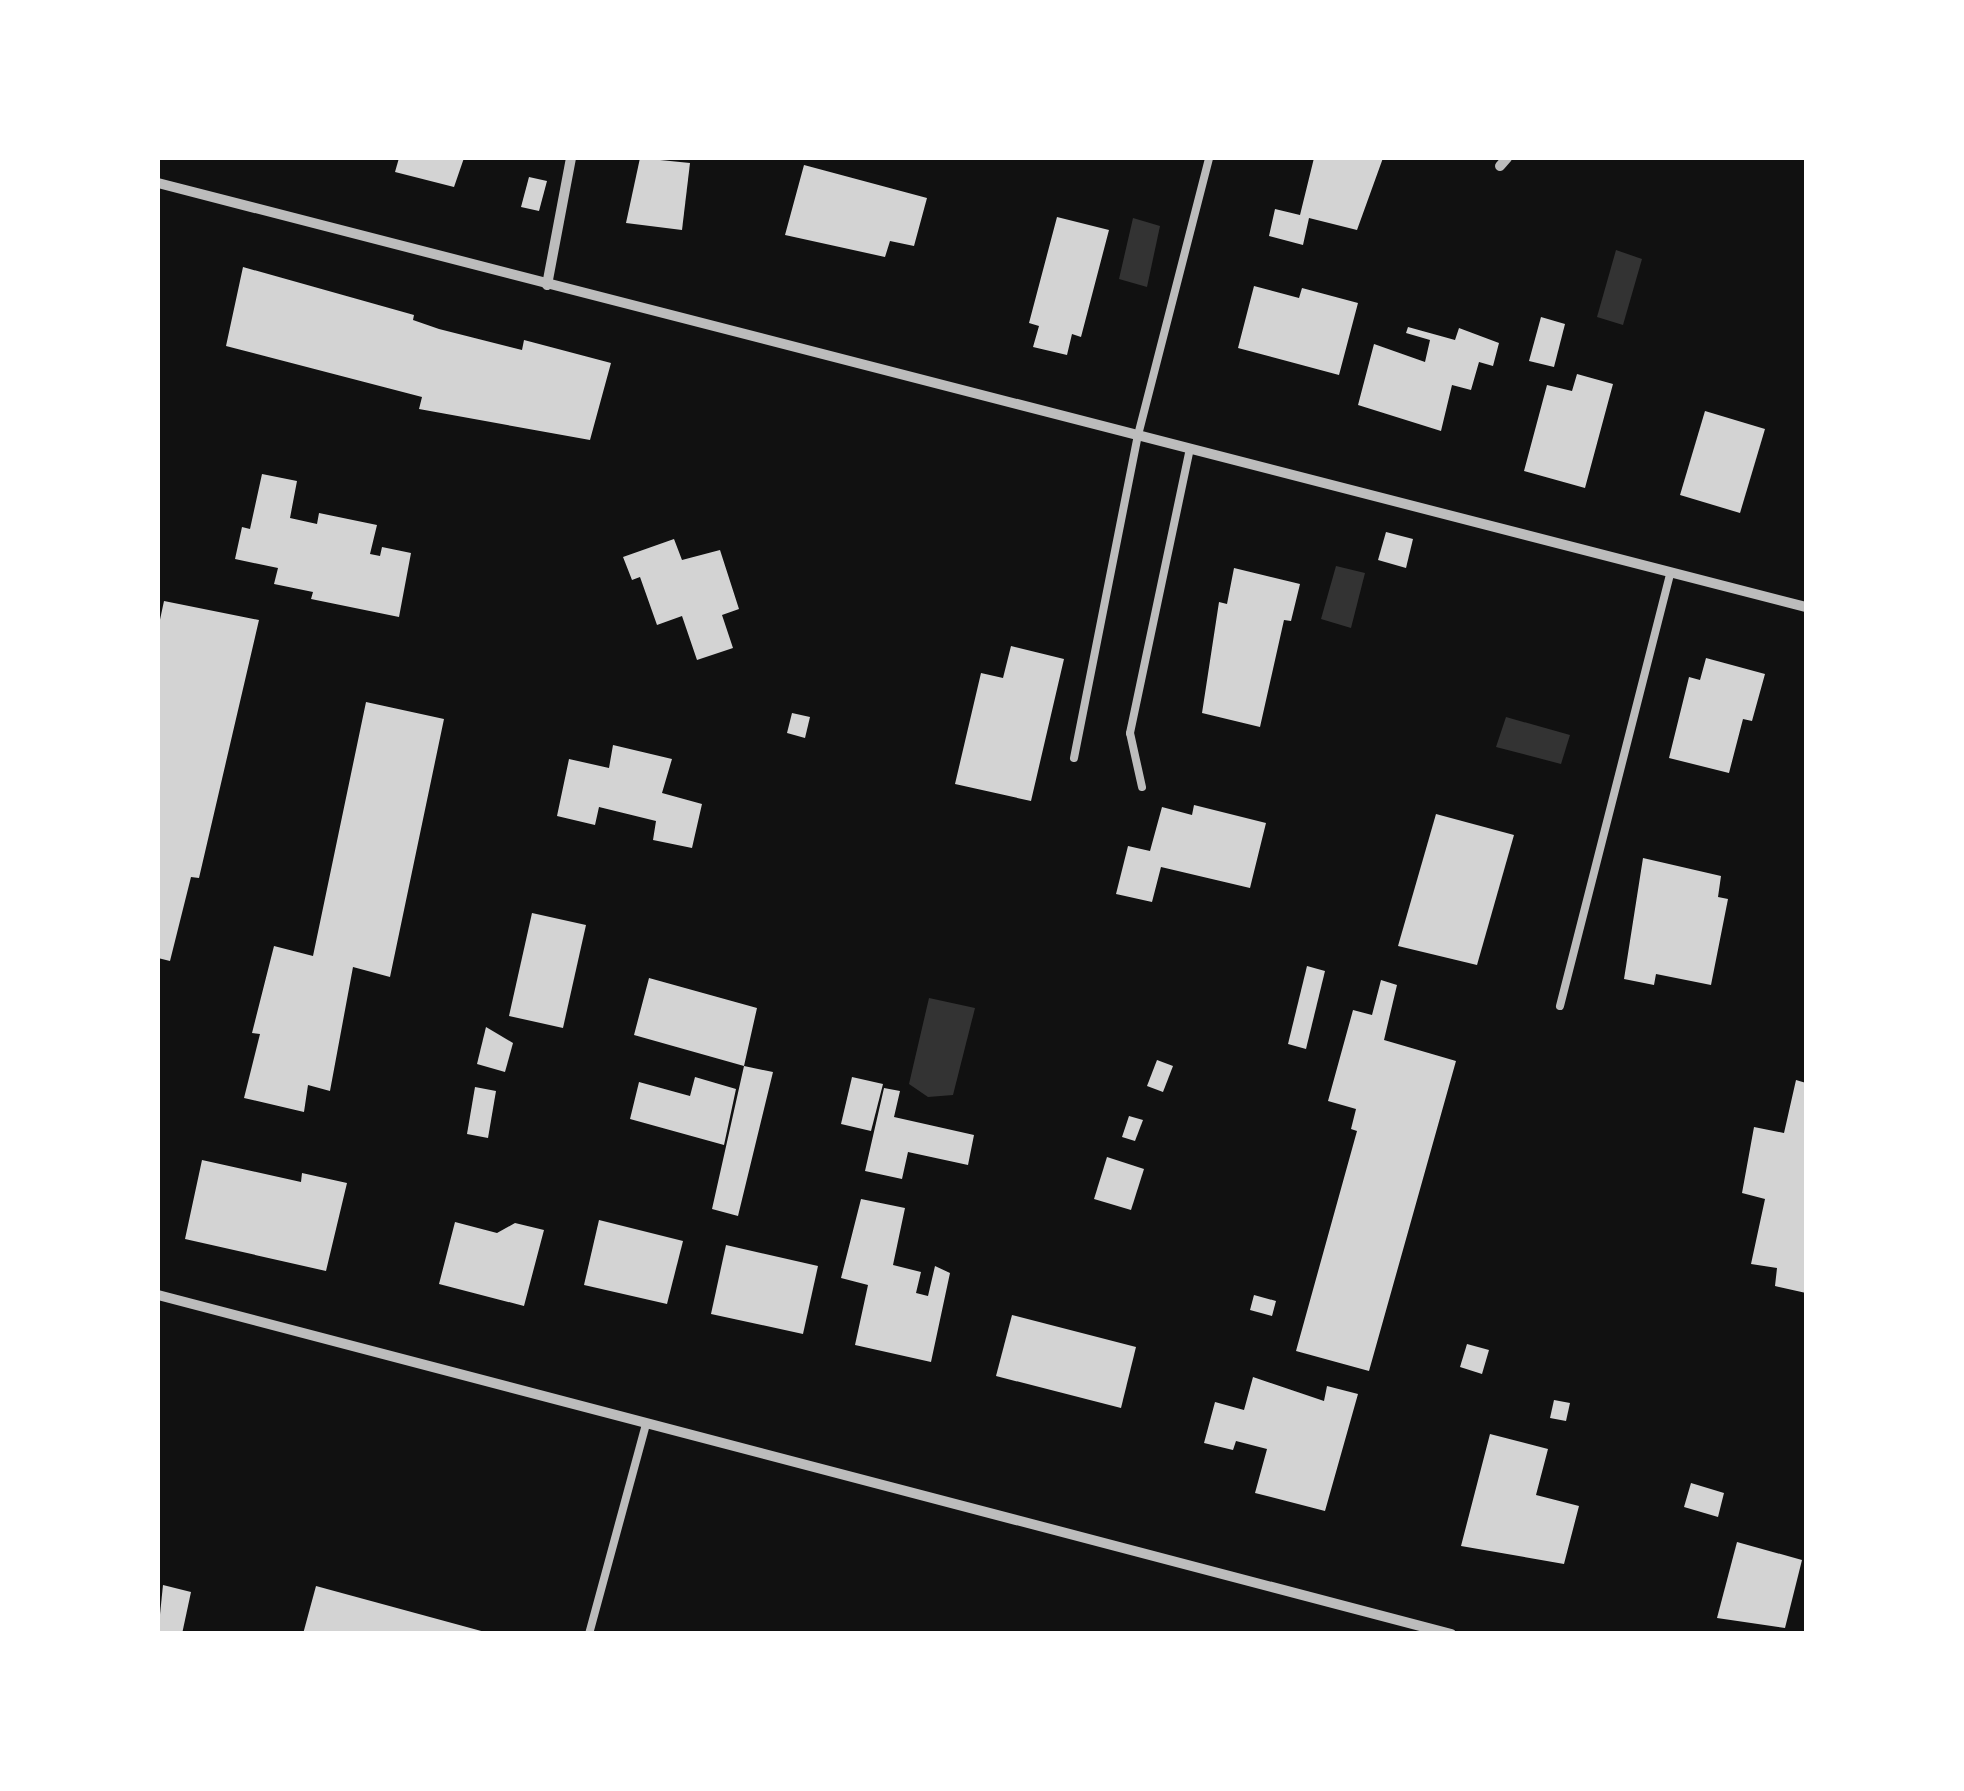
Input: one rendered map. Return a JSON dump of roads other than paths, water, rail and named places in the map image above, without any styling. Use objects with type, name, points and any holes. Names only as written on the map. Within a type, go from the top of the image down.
[{"type":"street","points":[[546,285],[572,158]]},
{"type":"street","points":[[158,184],[1806,607]]},
{"type":"street","points":[[158,1294],[1452,1634]]},
{"type":"lane","points":[[1074,758],[1138,435],[1209,158]]},
{"type":"lane","points":[[1142,788],[1130,732],[1190,448]]},
{"type":"lane","points":[[1560,1006],[1671,572]]},
{"type":"lane","points":[[589,1634],[646,1424]]}]
